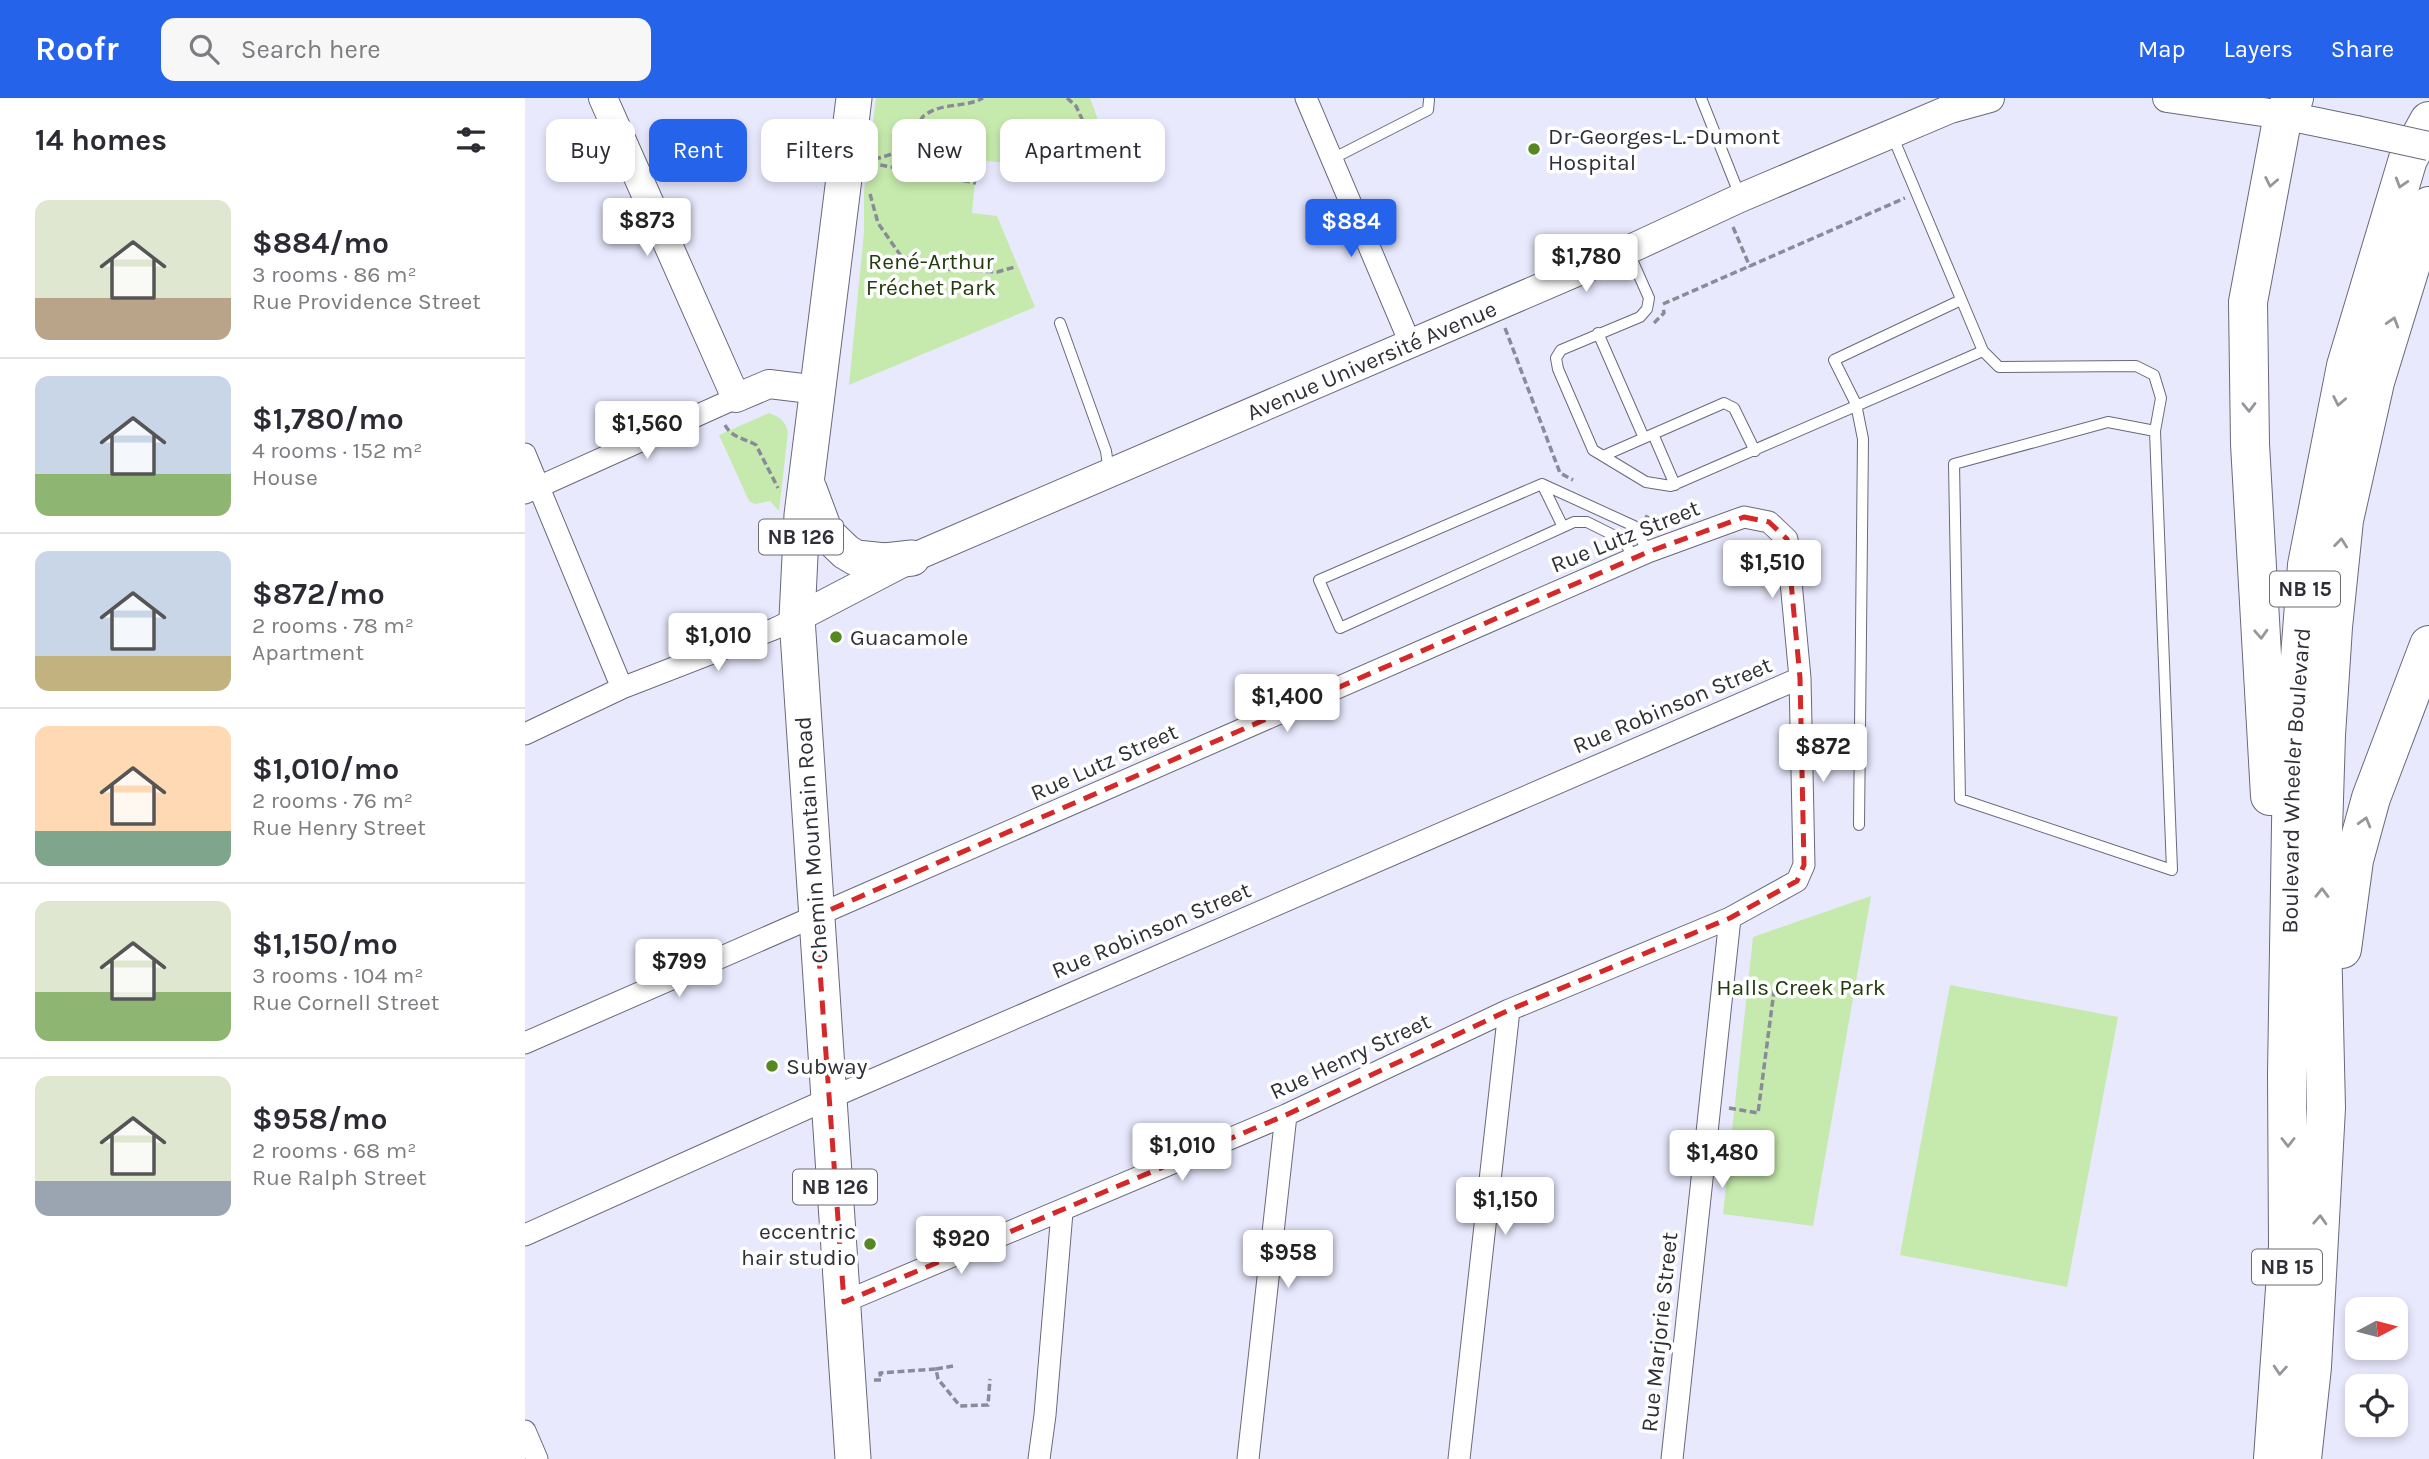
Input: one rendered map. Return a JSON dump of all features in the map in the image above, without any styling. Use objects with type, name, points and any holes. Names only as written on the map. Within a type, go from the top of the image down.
[{"type":"highway","points":[[2287,1074],[2250,458],[2248,302],[2289,106]]},
{"type":"highway","name":"Boulevard Wheeler Boulevard","points":[[2273,1459],[2288,1246],[2287,1074],[2293,763],[2307,565],[2346,366],[2408,159],[2429,121]]},
{"type":"highway","name":"Boulevard Wheeler Boulevard","points":[[2302,1459],[2312,1367],[2326,1108],[2321,896],[2333,627],[2344,520],[2375,382],[2429,206]]},
{"type":"highway","points":[[2326,1108],[2343,934],[2354,860],[2371,798],[2429,645]]},
{"type":"main road","name":"Chemin Mountain Road","points":[[852,1459],[844,1302],[797,618],[802,514],[794,487],[818,390],[854,98]]},
{"type":"main road","points":[[794,487],[825,532],[846,552],[856,558],[885,561],[912,558]]},
{"type":"street","points":[[603,98],[730,410]]},
{"type":"street","points":[[1306,98],[1410,343]]},
{"type":"street","name":"Avenue Université Avenue","points":[[797,618],[912,558],[1628,250],[1732,202],[1950,109],[1990,98]]},
{"type":"street","points":[[2167,98],[2289,106],[2356,130],[2429,146]]},
{"type":"street","points":[[532,489],[730,410],[769,384],[818,390]]},
{"type":"street","points":[[525,454],[532,489],[622,688]]},
{"type":"street","name":"Rue Lutz Street","points":[[525,1043],[1649,552],[1744,517],[1769,522],[1787,539],[1800,678]]},
{"type":"street","points":[[525,733],[622,688],[797,618]]},
{"type":"street","name":"Rue Henry Street","points":[[844,1302],[1286,1115],[1509,1010],[1730,918],[1797,881],[1804,865],[1800,678]]},
{"type":"street","name":"Rue Robinson Street","points":[[525,1235],[828,1099],[1800,678]]},
{"type":"street","name":"Rue Marjorie Street","points":[[1672,1459],[1730,918]]},
{"type":"street","points":[[1459,1459],[1509,1010]]},
{"type":"street","points":[[1248,1459],[1286,1115]]},
{"type":"street","points":[[1039,1459],[1062,1212]]},
{"type":"street","points":[[525,1431],[537,1459]]},
{"type":"lane","points":[[1701,98],[1732,202]]},
{"type":"lane","points":[[1332,159],[1428,110],[1429,100]]},
{"type":"lane","points":[[1892,134],[1983,351],[1999,367],[2136,366],[2154,375],[2161,398],[2155,431],[2172,870],[1960,799],[1954,464],[2108,422],[2155,431]]},
{"type":"lane","points":[[1628,250],[1649,298],[1647,309],[1640,317],[1561,350],[1556,358],[1558,369],[1593,450],[1646,482],[1675,485],[1983,351]]},
{"type":"lane","points":[[1859,825],[1863,439],[1856,404],[1835,360],[1961,300]]},
{"type":"lane","points":[[1060,323],[1106,451],[1109,473]]},
{"type":"lane","points":[[1598,333],[1675,485]]},
{"type":"lane","points":[[1603,456],[1724,403],[1734,408],[1755,451]]},
{"type":"lane","points":[[1542,484],[1563,527]]},
{"type":"lane","points":[[1542,484],[1634,526],[1649,552],[1587,522],[1574,522],[1340,628],[1319,580],[1542,484]]},
{"type":"path","points":[[976,183],[861,162],[894,155],[912,137],[923,116],[950,104],[972,104],[983,98]]},
{"type":"path","points":[[1067,98],[1076,106],[1082,119]]},
{"type":"path","points":[[868,186],[878,223],[901,256],[943,269],[997,272],[1014,267]]},
{"type":"path","points":[[1732,202],[1750,267]]},
{"type":"path","points":[[1663,304],[1896,202]]},
{"type":"path","points":[[1505,328],[1560,473],[1583,485]]},
{"type":"path","points":[[730,410],[728,431],[739,439],[756,445],[767,471],[794,487]]},
{"type":"path","points":[[1643,515],[1654,521],[1649,552]]},
{"type":"path","points":[[1710,1105],[1758,1113],[1774,990]]},
{"type":"path","points":[[869,1380],[881,1380],[880,1373],[953,1366]]},
{"type":"path","points":[[936,1369],[938,1378],[960,1406],[988,1405],[989,1379]]},
{"type":"highlighted area","points":[[1744,517],[1769,522],[1787,539],[1800,678],[1804,865],[1797,881],[1730,918],[1509,1010],[1286,1115],[844,1302],[816,916],[1648,552]]},
{"type":"green space","name":"René-Arthur Fréchet Park","points":[[876,98],[1090,98],[1098,119],[1000,119],[1000,162],[986,161],[986,119],[892,119],[892,182],[975,182],[972,213],[997,216],[1035,307],[849,385],[864,232],[865,182],[878,182],[878,119],[873,119]]},
{"type":"green space","points":[[769,413],[781,420],[788,432],[779,511],[770,501],[755,504],[749,501],[719,435]]},
{"type":"green space","name":"Halls Creek Park","points":[[1871,896],[1813,1226],[1723,1214],[1753,937]]},
{"type":"green space","points":[[1950,985],[2118,1017],[2067,1287],[1900,1255]]},
{"type":"place","name":"Dr-Georges-L.-Dumont Hospital","points":[[1534,149]]},
{"type":"place","name":"Guacamole","points":[[836,637]]},
{"type":"place","name":"Subway","points":[[772,1066]]},
{"type":"place","name":"eccentric hair studio","points":[[870,1244]]}]
